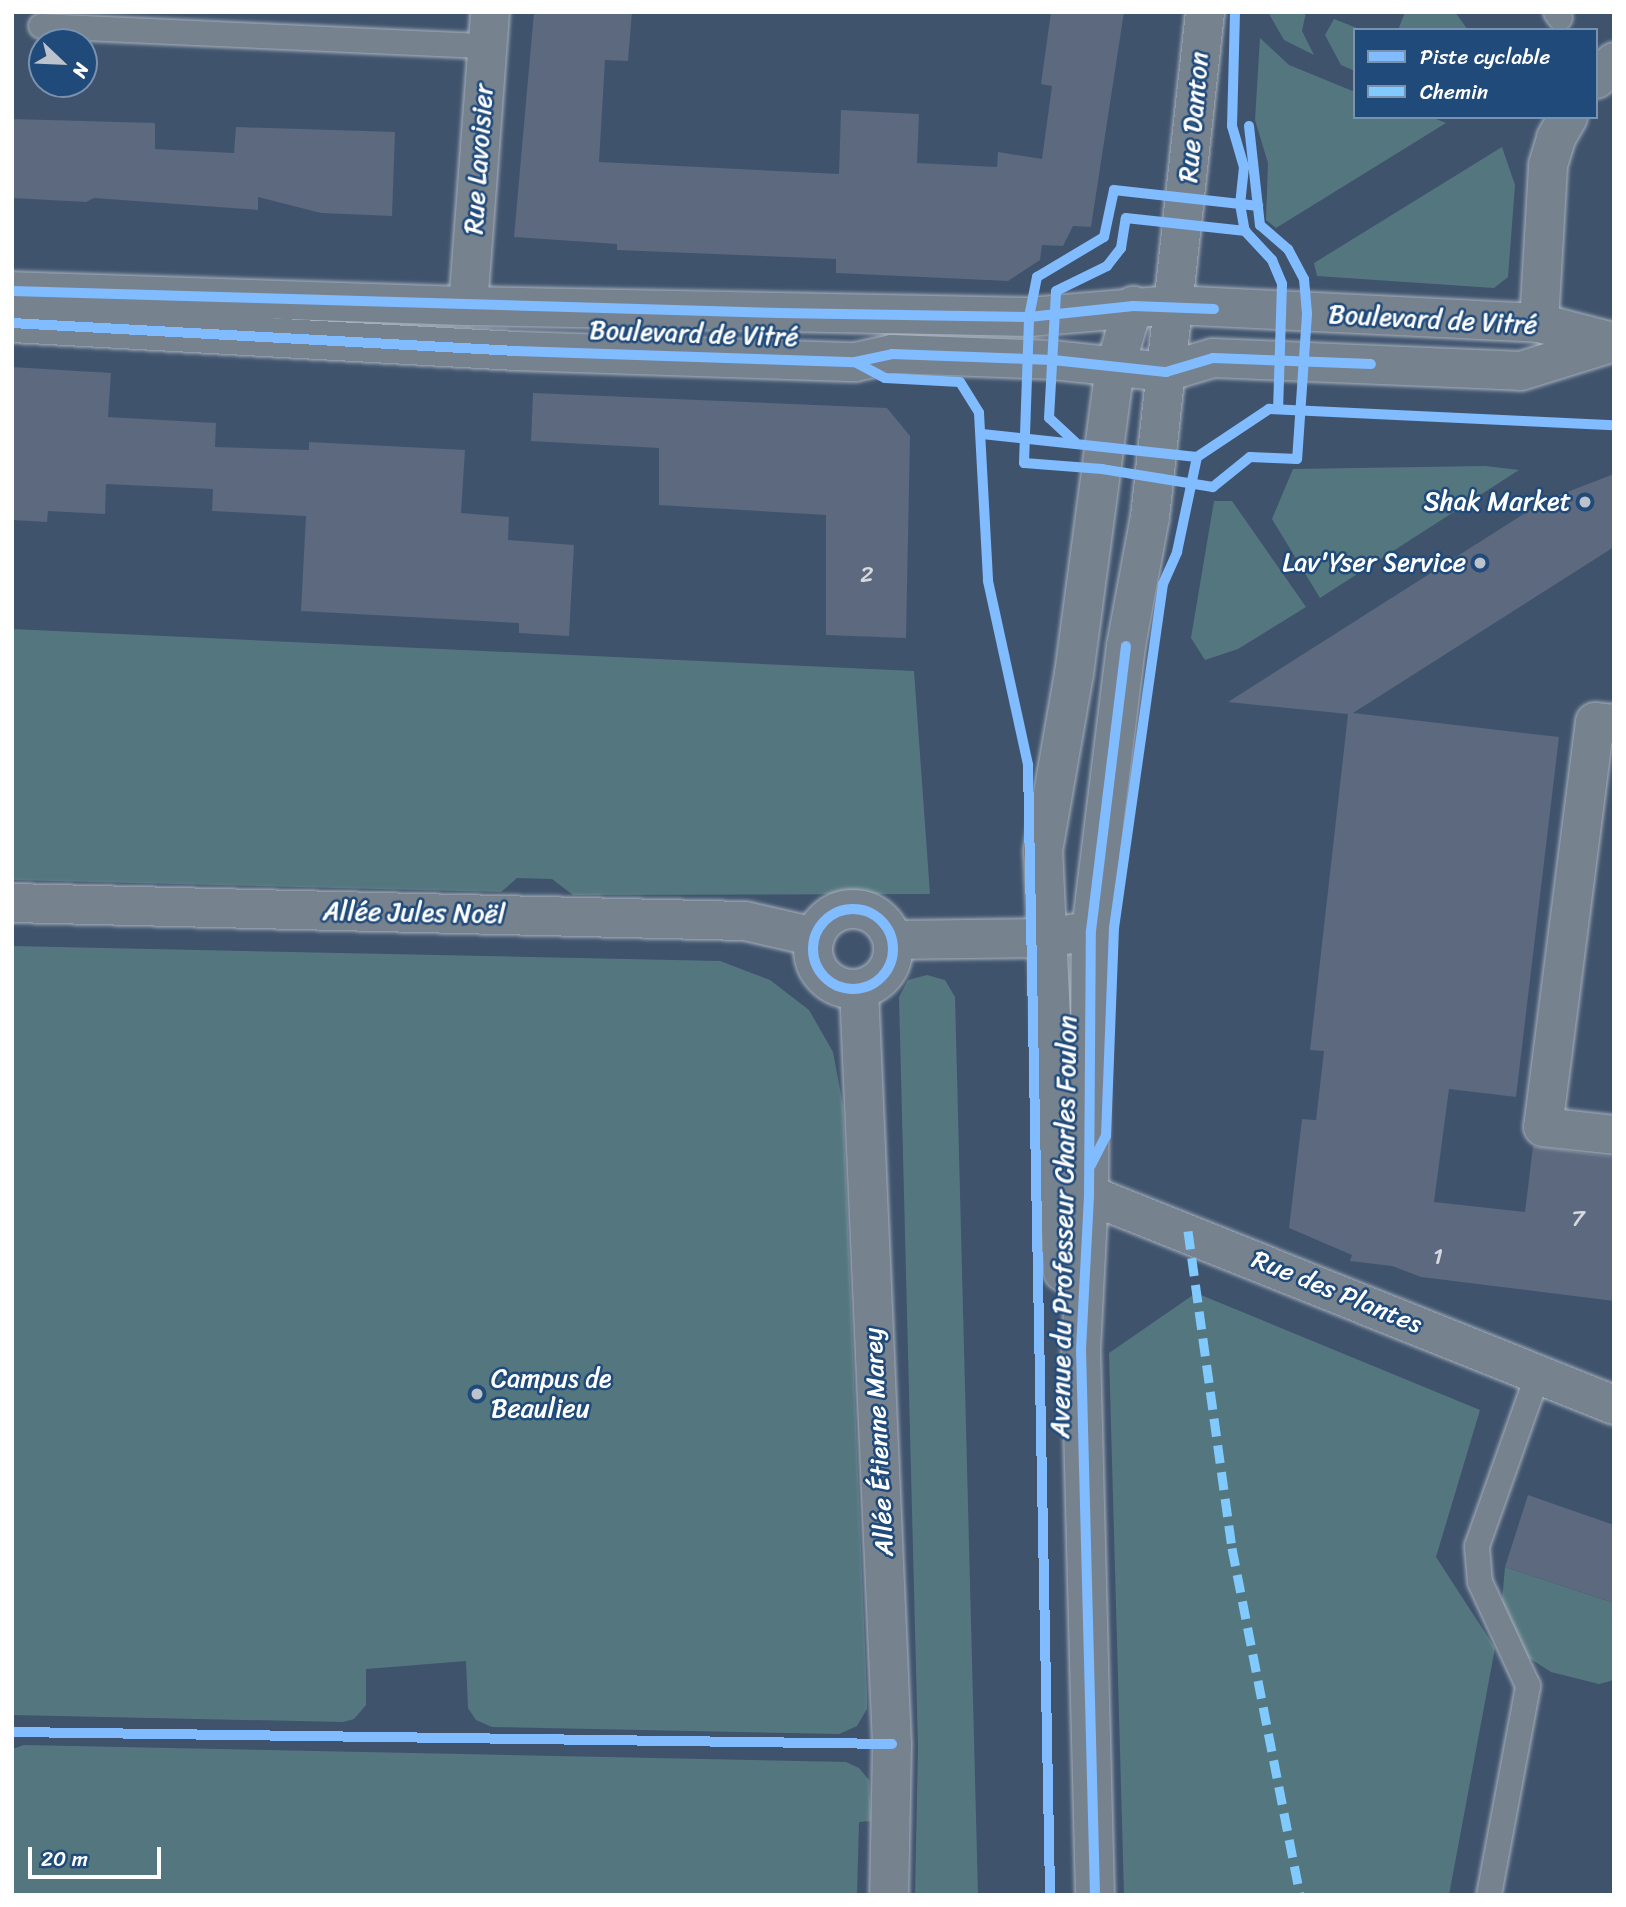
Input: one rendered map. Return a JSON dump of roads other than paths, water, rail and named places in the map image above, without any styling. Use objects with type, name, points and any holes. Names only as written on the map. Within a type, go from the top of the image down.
[{"type":"main road","name":"Rue Danton","points":[[1173,305],[1205,12]]},
{"type":"main road","name":"Rue Lavoisier","points":[[468,306],[488,29]]},
{"type":"main road","points":[[1598,77],[1614,62]]},
{"type":"main road","points":[[1539,323],[1548,165],[1556,138],[1567,119]]},
{"type":"main road","name":"Boulevard de Vitré","points":[[12,291],[468,306],[1029,317],[1133,306],[1173,305],[1539,323],[1610,342]]},
{"type":"main road","points":[[1166,372],[1173,305]]},
{"type":"main road","points":[[1115,368],[1133,306]]},
{"type":"main road","name":"Boulevard de Vitré","points":[[12,323],[516,351],[855,362],[892,354],[1053,360],[1166,372],[1213,358],[1521,371],[1610,342]]},
{"type":"main road","name":"Avenue du Professeur Charles Foulon","points":[[1074,1189],[1045,937],[1043,851],[1069,711],[1115,368]]},
{"type":"main road","name":"Avenue du Professeur Charles Foulon","points":[[1095,1895],[1081,1349],[1063,1284],[1074,1189],[1091,931],[1126,646],[1150,517],[1166,372]]},
{"type":"main road","points":[[1614,724],[1595,722],[1543,1127],[1614,1135]]},
{"type":"main road","name":"Allée Jules Noël","points":[[12,903],[745,921],[815,937]]},
{"type":"main road","points":[[856,908],[880,918],[893,940],[894,953],[883,977],[859,989],[832,984],[815,964],[815,937],[830,915],[856,908]]},
{"type":"main road","points":[[893,940],[1045,937],[1091,931]]},
{"type":"main road","name":"Allée Étienne Marey","points":[[859,989],[892,1744],[889,1895]]},
{"type":"main road","name":"Rue des Plantes","points":[[1074,1189],[1188,1231],[1614,1405]]},
{"type":"lane","points":[[41,26],[488,29]]},
{"type":"lane","points":[[1489,1895],[1528,1686],[1479,1582],[1477,1546],[1538,1374]]},
{"type":"place","name":"Shak Market","points":[[1585,502]]},
{"type":"place","name":"Lav'Yser Service","points":[[1480,563]]},
{"type":"place","name":"Campus de Beaulieu","points":[[477,1394]]}]
